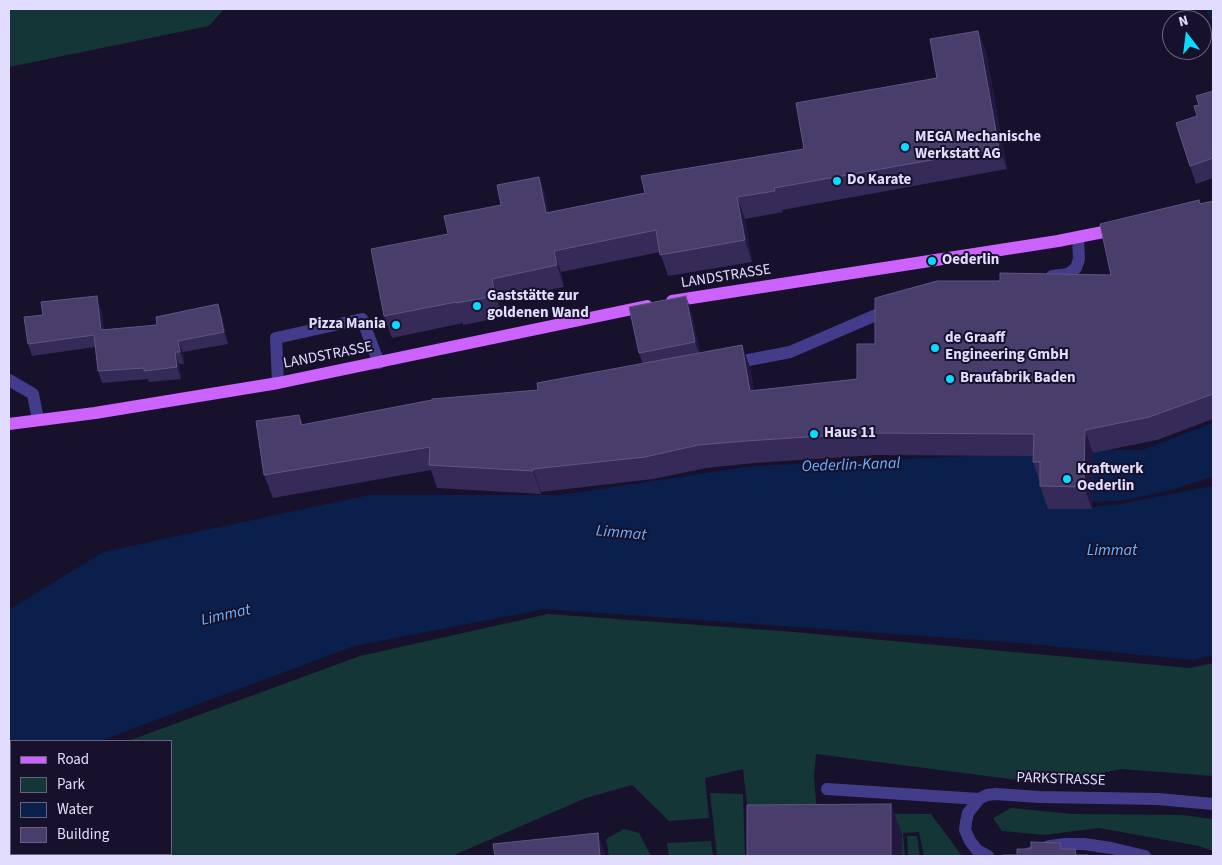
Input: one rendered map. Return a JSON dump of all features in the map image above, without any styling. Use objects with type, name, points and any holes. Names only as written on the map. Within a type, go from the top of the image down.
[{"type":"main road","name":"LANDSTRASSE","points":[[9,424],[95,413],[278,383],[683,299],[1078,238],[1126,227]]},
{"type":"street","points":[[1041,277],[1068,274],[1076,268],[1079,259],[1078,238]]},
{"type":"street","points":[[724,365],[790,352],[888,310],[898,308]]},
{"type":"street","points":[[278,383],[276,338],[362,319],[379,363]]},
{"type":"street","points":[[9,380],[33,394],[38,420]]},
{"type":"street","name":"PARKSTRASSE","points":[[827,790],[979,800],[996,794],[1039,797],[1158,799],[1213,804]]},
{"type":"street","points":[[979,800],[968,813],[965,830],[970,841],[978,850],[988,856]]},
{"type":"street","points":[[1023,856],[1050,846],[1065,844],[1084,844],[1111,848],[1145,856]]},
{"type":"green space","points":[[9,9],[224,9],[209,26],[9,67]]},
{"type":"green space","points":[[548,614],[794,632],[1190,668],[1213,663],[1213,776],[1121,769],[1049,784],[816,754],[814,776],[817,813],[931,814],[962,856],[924,856],[919,832],[903,833],[905,856],[749,856],[748,813],[743,769],[705,778],[709,818],[669,821],[632,785],[586,798],[452,856],[9,856],[10,784],[10,855],[172,855],[172,740],[131,740],[360,656]]},
{"type":"green space","points":[[710,793],[743,794],[745,856],[717,856]]},
{"type":"green space","points":[[1011,808],[1072,814],[1182,815],[1213,819],[1213,851],[1199,846],[1099,828],[1044,835],[1002,831],[993,818]]},
{"type":"green space","points":[[624,829],[639,833],[651,856],[609,856],[606,839]]},
{"type":"green space","points":[[907,836],[917,836],[920,856],[908,856]]},
{"type":"green space","points":[[711,841],[713,856],[669,856],[667,843]]},
{"type":"water","name":"Limmat","points":[[1213,423],[1213,655],[1193,660],[1020,643],[545,609],[354,646],[103,740],[10,740],[9,776],[9,610],[103,552],[369,495],[559,495],[754,466],[1093,450],[1142,450]]},
{"type":"pier","points":[[1213,477],[1213,486],[1119,504],[1092,507],[1092,502],[1119,501],[1167,491]]},
{"type":"building","points":[[978,31],[999,148],[774,188],[775,191],[737,197],[745,240],[660,255],[656,230],[554,251],[557,265],[492,279],[495,296],[384,316],[371,249],[448,234],[444,216],[501,205],[497,185],[539,177],[546,213],[645,193],[641,176],[804,149],[796,103],[937,78],[930,39]]},
{"type":"building","points":[[1213,91],[1213,158],[1190,166],[1176,123],[1197,116],[1194,106],[1199,105],[1196,96]]},
{"type":"building","points":[[1199,200],[1200,204],[1213,201],[1213,394],[1149,417],[1085,430],[1084,487],[1040,486],[1040,462],[1033,462],[1034,434],[868,433],[746,441],[698,445],[645,457],[533,469],[533,471],[429,465],[430,447],[264,475],[256,421],[299,415],[301,425],[432,399],[538,390],[537,383],[742,345],[750,391],[857,379],[857,344],[875,344],[875,298],[937,281],[1000,281],[1000,273],[1111,275],[1100,224]]},
{"type":"building","points":[[97,296],[101,330],[157,325],[156,317],[218,304],[224,332],[178,341],[180,352],[175,352],[177,367],[144,371],[144,368],[98,371],[94,335],[28,344],[24,317],[43,315],[41,302]]},
{"type":"building","points":[[686,296],[695,342],[639,353],[629,307]]},
{"type":"building","points":[[891,804],[891,856],[747,856],[747,805]]},
{"type":"building","points":[[598,833],[600,856],[495,856],[493,844]]},
{"type":"building","points":[[1031,842],[1060,843],[1061,849],[1075,849],[1076,855],[1089,856],[1003,856],[1017,855],[1017,849],[1031,849]]},
{"type":"waterway","points":[[1211,9],[1213,16]]},
{"type":"place","name":"MEGA Mechanische Werkstatt AG","points":[[905,147]]},
{"type":"place","name":"Do Karate","points":[[837,181]]},
{"type":"place","name":"Oederlin","points":[[932,261]]},
{"type":"place","name":"Gaststätte zur goldenen Wand","points":[[477,306]]},
{"type":"place","name":"Pizza Mania","points":[[396,325]]},
{"type":"place","name":"de Graaff Engineering GmbH","points":[[935,348]]},
{"type":"place","name":"Braufabrik Baden","points":[[950,379]]},
{"type":"place","name":"Haus 11","points":[[814,434]]},
{"type":"place","name":"Kraftwerk Oederlin","points":[[1067,479]]},
{"type":"water label","name":"Oederlin-Kanal","points":[[851,466]]}]
